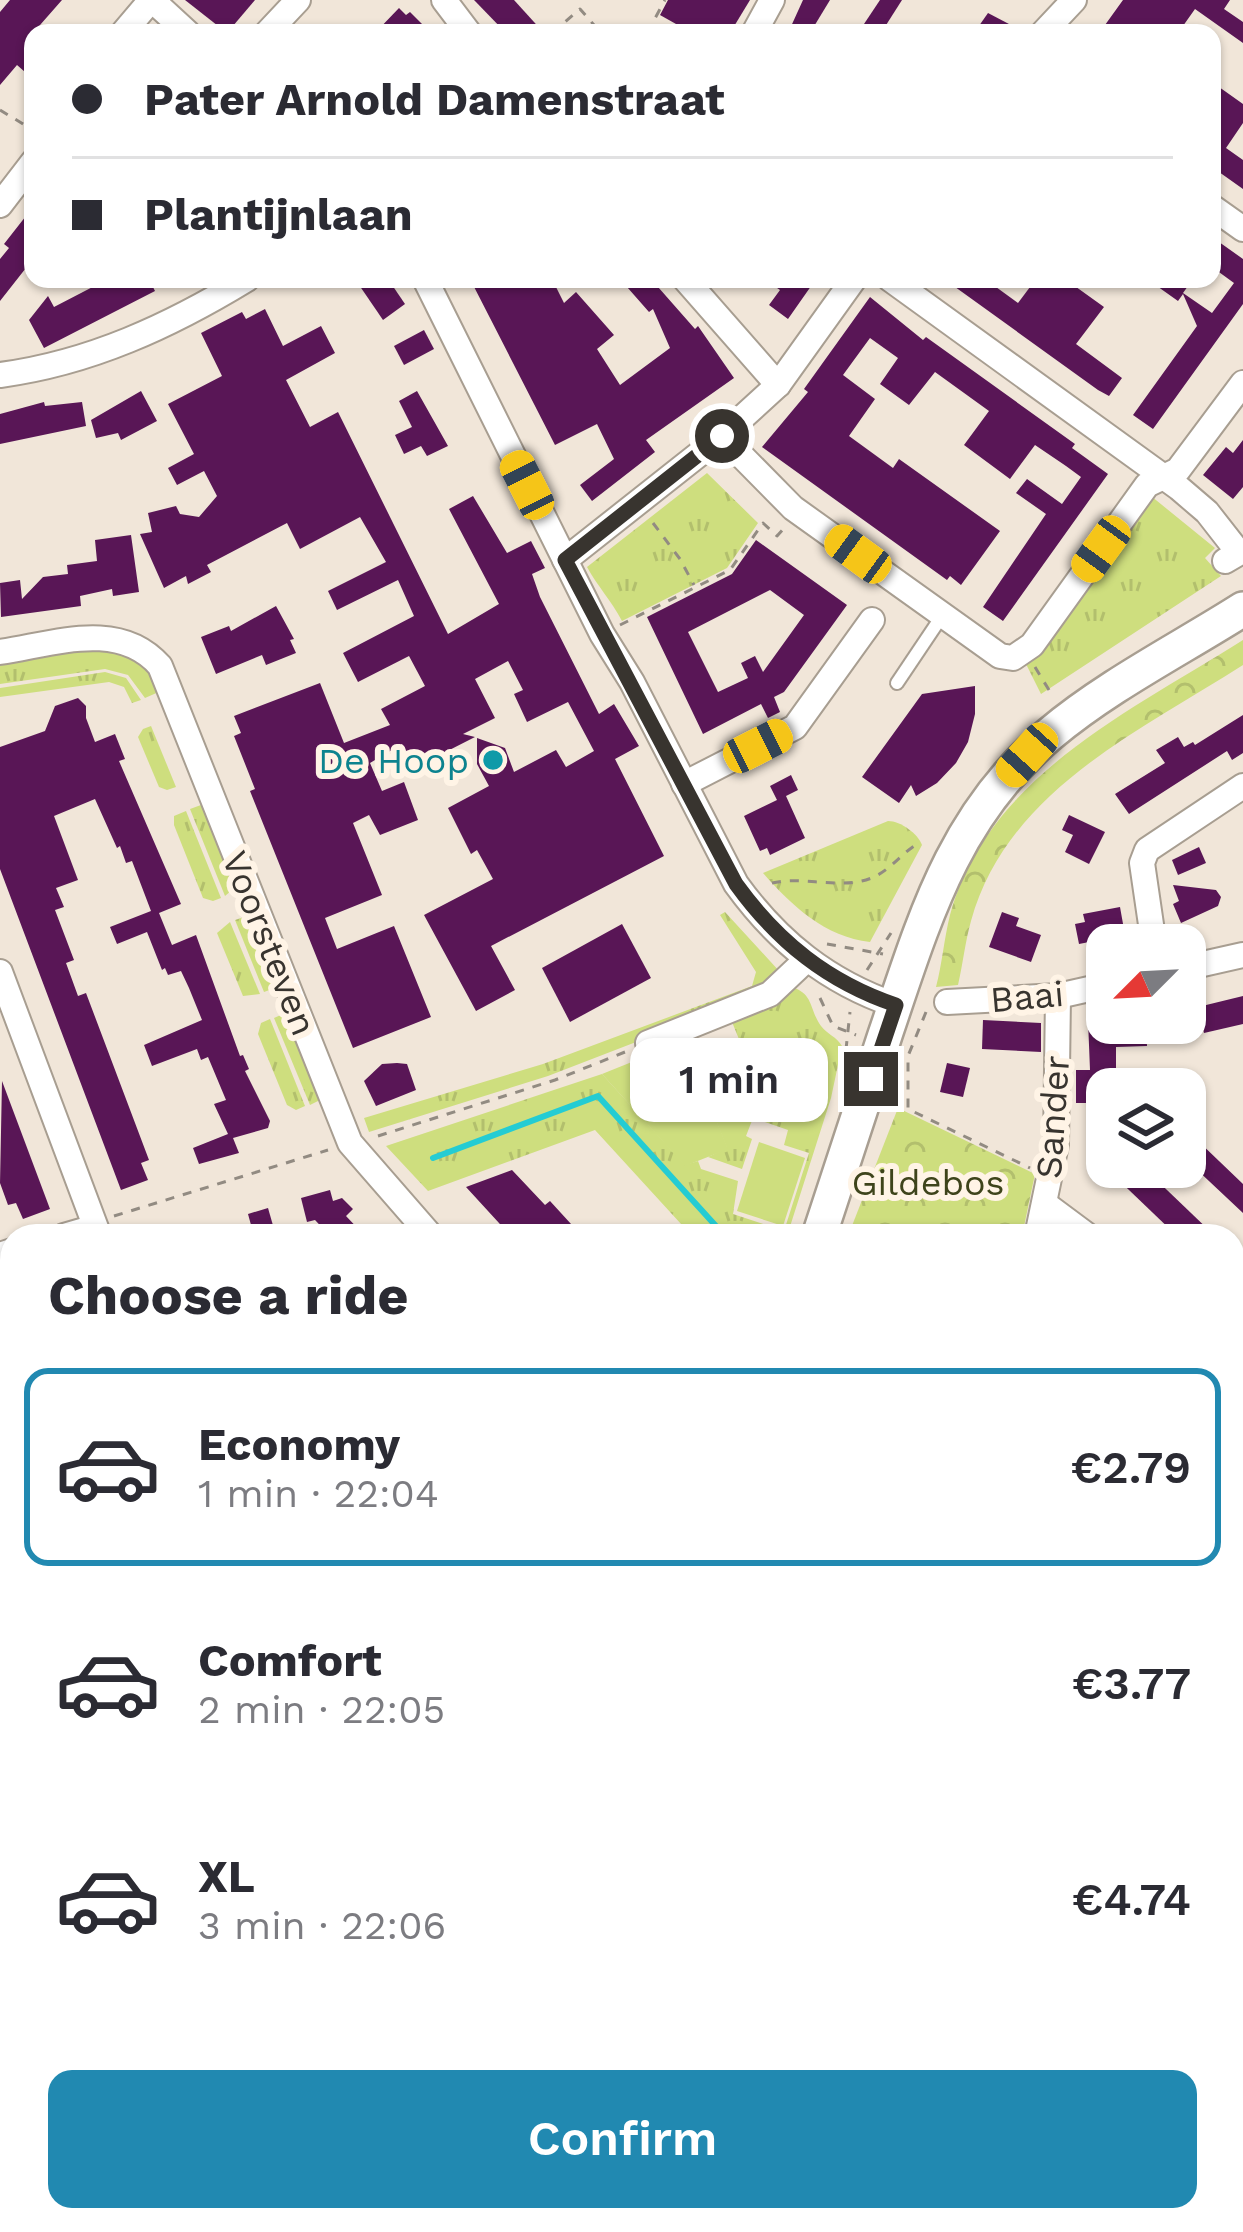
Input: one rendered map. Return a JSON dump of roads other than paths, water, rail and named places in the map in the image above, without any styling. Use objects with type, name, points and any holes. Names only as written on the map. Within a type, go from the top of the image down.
[{"type":"main road","points":[[823,1224],[935,892],[984,804],[1027,755],[1065,722],[1243,609]]},
{"type":"street","points":[[131,24],[152,0],[178,24]]},
{"type":"street","points":[[276,24],[298,0]]},
{"type":"street","points":[[444,0],[462,24]]},
{"type":"street","points":[[1051,24],[1074,0]]},
{"type":"street","points":[[0,205],[24,174]]},
{"type":"street","points":[[0,375],[85,359],[143,335],[230,288]]},
{"type":"street","points":[[429,288],[602,634],[632,682],[736,884],[757,913],[806,959],[858,992],[896,1005]]},
{"type":"street","points":[[693,288],[778,385]]},
{"type":"street","points":[[565,560],[722,436],[778,385],[848,288]]},
{"type":"street","points":[[902,288],[1193,499],[1238,553],[1225,561]]},
{"type":"street","points":[[722,436],[797,511],[1000,656],[1013,658],[1026,652],[1147,485],[1178,470],[1243,383]]},
{"type":"street","points":[[684,784],[795,727],[872,620]]},
{"type":"street","name":"Voorsteven","points":[[0,652],[85,639],[129,641],[160,666],[350,1143],[421,1224]]},
{"type":"street","points":[[1151,924],[1142,863],[1147,850],[1243,786]]},
{"type":"street","points":[[1206,964],[1243,956]]},
{"type":"street","points":[[648,1043],[770,994],[806,959]]},
{"type":"street","points":[[0,972],[94,1224]]},
{"type":"street","name":"Baai","points":[[939,1001],[1058,996],[1086,990]]},
{"type":"street","name":"Sander","points":[[1040,1224],[1056,1145],[1058,996]]},
{"type":"street","points":[[1045,1204],[1072,1224]]},
{"type":"lane","points":[[897,683],[943,615]]},
{"type":"waterway","points":[[433,1158],[598,1096],[714,1224]]},
{"type":"place","name":"De Hoop","points":[[493,760]]},
{"type":"park label","name":"Gildebos","points":[[928,1182]]}]
